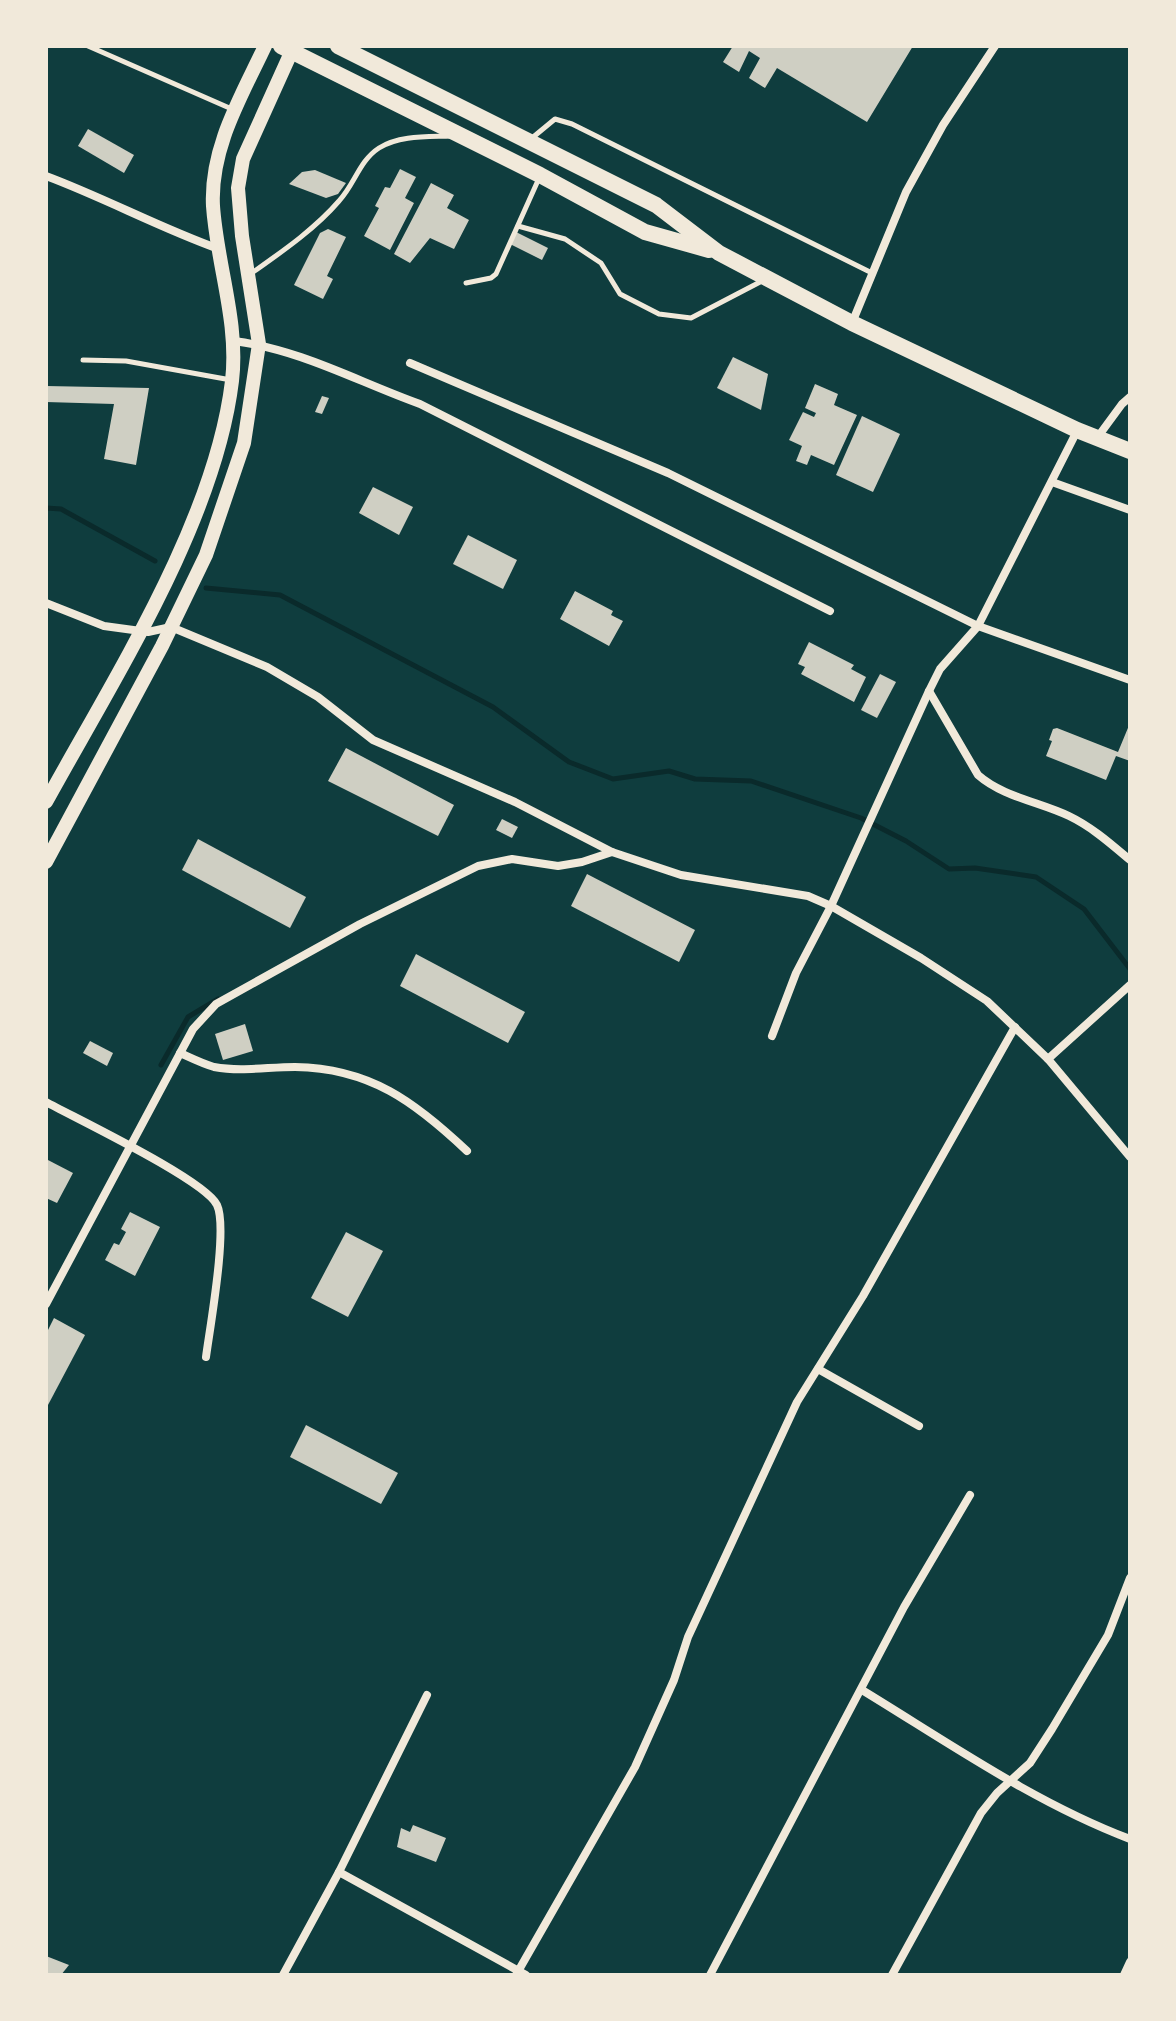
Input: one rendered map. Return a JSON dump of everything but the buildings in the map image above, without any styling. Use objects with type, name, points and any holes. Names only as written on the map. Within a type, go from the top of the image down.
[{"type":"highway","points":[[338,46],[656,205],[719,253],[852,323],[1077,430],[1130,451]]},
{"type":"highway","points":[[289,48],[540,175],[645,232],[719,253]]},
{"type":"main road","points":[[46,802],[140,631],[176,558],[198,505],[225,423],[234,341],[213,206],[214,179],[218,155],[265,46]]},
{"type":"main road","points":[[46,862],[206,555],[244,443],[259,344],[238,188],[243,159],[289,48]]},
{"type":"street","points":[[852,323],[906,192],[943,125],[995,46]]},
{"type":"street","points":[[46,176],[219,250]]},
{"type":"street","points":[[234,341],[304,356],[363,384],[420,404],[830,611]]},
{"type":"street","points":[[410,363],[668,473],[978,626],[1130,680]]},
{"type":"street","points":[[1097,439],[1130,397]]},
{"type":"street","points":[[772,1036],[796,973],[831,906],[940,669],[978,626],[1077,430]]},
{"type":"street","points":[[1052,482],[1130,510]]},
{"type":"street","points":[[46,603],[104,626],[140,631],[159,631],[171,627],[267,667],[318,697],[373,740],[515,802],[612,852],[681,875],[808,896],[831,906],[987,1001],[1048,1059],[1130,1157]]},
{"type":"street","points":[[929,691],[978,775],[990,786],[1069,816],[1098,833],[1130,860]]},
{"type":"street","points":[[46,1304],[193,1029],[216,1004],[360,924],[478,866],[512,859],[558,866],[612,852]]},
{"type":"street","points":[[1048,1059],[1130,985]]},
{"type":"street","points":[[339,1872],[520,1974],[635,1767],[674,1680],[688,1637],[797,1402],[863,1296],[1015,1027]]},
{"type":"street","points":[[180,1053],[212,1066],[240,1069],[297,1067],[343,1072],[373,1081],[430,1116],[467,1151]]},
{"type":"street","points":[[46,1102],[210,1194],[219,1208],[220,1237],[206,1357]]},
{"type":"street","points":[[818,1369],[919,1426]]},
{"type":"street","points":[[710,1975],[904,1607],[970,1495]]},
{"type":"street","points":[[892,1975],[972,1827],[997,1793],[1030,1763],[1108,1635],[1130,1578]]},
{"type":"street","points":[[862,1690],[1012,1781],[1101,1828],[1130,1839]]},
{"type":"street","points":[[283,1975],[339,1872],[427,1695]]},
{"type":"street","points":[[1124,1975],[1130,1962]]},
{"type":"lane","points":[[88,46],[235,111]]},
{"type":"lane","points":[[529,141],[555,119],[572,124],[872,273]]},
{"type":"lane","points":[[248,275],[284,250],[338,203],[351,186],[361,164],[380,147],[407,138],[464,136]]},
{"type":"lane","points":[[466,283],[496,274],[540,175]]},
{"type":"lane","points":[[518,226],[565,239],[601,263],[620,294],[659,314],[691,318],[767,278]]},
{"type":"lane","points":[[83,360],[126,361],[232,380]]},
{"type":"waterway","points":[[46,508],[61,509],[155,561]]},
{"type":"waterway","points":[[206,588],[280,595],[493,707],[569,762],[613,779],[669,771],[695,779],[751,781],[861,818],[906,841],[949,869],[975,868],[1036,877],[1084,909],[1130,969]]},
{"type":"waterway","points":[[161,1065],[188,1017],[218,999]]}]
